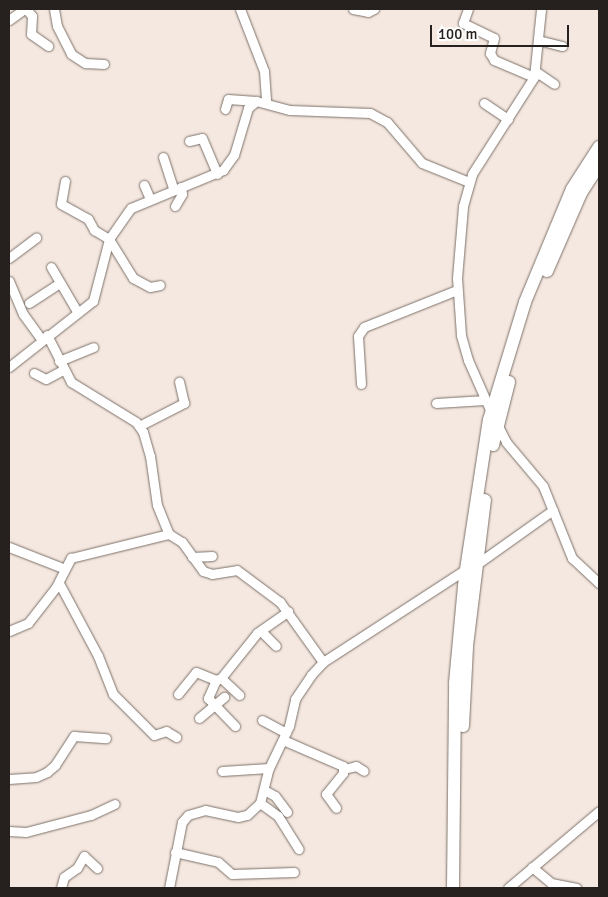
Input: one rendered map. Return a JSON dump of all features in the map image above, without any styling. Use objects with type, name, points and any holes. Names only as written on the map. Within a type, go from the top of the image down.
[{"type":"highway","points":[[453,888],[472,566],[494,418],[523,322],[572,189],[599,147]]},
{"type":"highway","points":[[523,322],[581,193],[599,165]]},
{"type":"highway","points":[[458,813],[460,888]]},
{"type":"street","points":[[9,20],[25,9],[32,16],[31,34],[48,46]]},
{"type":"street","points":[[54,9],[57,26],[71,54],[85,63],[104,64]]},
{"type":"street","points":[[9,367],[96,297],[110,239],[131,208],[217,174],[234,155],[245,115],[261,101],[264,71],[240,9]]},
{"type":"street","points":[[353,9],[368,12],[374,9]]},
{"type":"street","points":[[468,9],[463,23],[494,38],[490,53],[494,60],[534,74],[554,84]]},
{"type":"street","points":[[541,9],[534,74],[469,182],[459,242],[457,290],[461,335],[485,400],[506,442],[538,478],[572,558],[599,583]]},
{"type":"street","points":[[538,40],[562,46]]},
{"type":"street","points":[[225,109],[228,99],[261,101],[290,110],[370,113],[387,122],[422,163],[469,182]]},
{"type":"street","points":[[484,103],[508,119]]},
{"type":"street","points":[[189,141],[202,138],[217,174]]},
{"type":"street","points":[[163,157],[182,194],[175,206]]},
{"type":"street","points":[[65,181],[61,204],[88,219],[94,230],[110,239],[133,278],[150,287],[160,285]]},
{"type":"street","points":[[144,185],[150,199]]},
{"type":"street","points":[[9,258],[36,238]]},
{"type":"street","points":[[50,267],[78,313]]},
{"type":"street","points":[[30,303],[60,283]]},
{"type":"street","points":[[10,287],[23,314],[44,337],[61,366],[78,388],[139,426],[150,456],[157,505],[169,534],[182,542],[200,569],[209,574],[230,569],[244,574],[280,602],[324,662]]},
{"type":"street","points":[[361,384],[358,336],[364,327],[457,290]]},
{"type":"street","points":[[34,372],[46,380],[61,366],[92,347]]},
{"type":"street","points":[[139,426],[184,403],[179,382]]},
{"type":"street","points":[[436,403],[485,400]]},
{"type":"street","points":[[169,888],[182,822],[188,815],[205,810],[238,817],[247,815],[260,803],[266,791],[269,768],[284,737],[298,693],[324,662],[472,566],[553,510]]},
{"type":"street","points":[[9,631],[28,623],[59,583],[63,568],[77,554],[169,534]]},
{"type":"street","points":[[9,547],[63,568]]},
{"type":"street","points":[[192,557],[212,556]]},
{"type":"street","points":[[59,583],[98,656],[113,694],[154,735],[166,732],[176,737]]},
{"type":"street","points":[[235,726],[214,705],[207,695],[261,631],[288,612]]},
{"type":"street","points":[[261,631],[276,646]]},
{"type":"street","points":[[178,694],[196,672],[219,679],[239,695]]},
{"type":"street","points":[[199,718],[224,697]]},
{"type":"street","points":[[262,720],[284,737],[332,760],[344,769]]},
{"type":"street","points":[[9,779],[36,778],[47,772],[55,765],[74,736],[106,738]]},
{"type":"street","points":[[336,808],[326,794],[344,769],[356,766],[364,771]]},
{"type":"street","points":[[222,771],[269,768]]},
{"type":"street","points":[[266,791],[275,796],[287,812]]},
{"type":"street","points":[[260,803],[278,816],[299,849]]},
{"type":"street","points":[[9,831],[26,832],[91,815],[114,804]]},
{"type":"street","points":[[508,888],[599,811]]},
{"type":"street","points":[[175,852],[218,862],[232,874],[294,872]]},
{"type":"street","points":[[61,888],[64,877],[77,868],[84,856],[97,868]]},
{"type":"street","points":[[532,868],[551,883],[577,888]]}]
